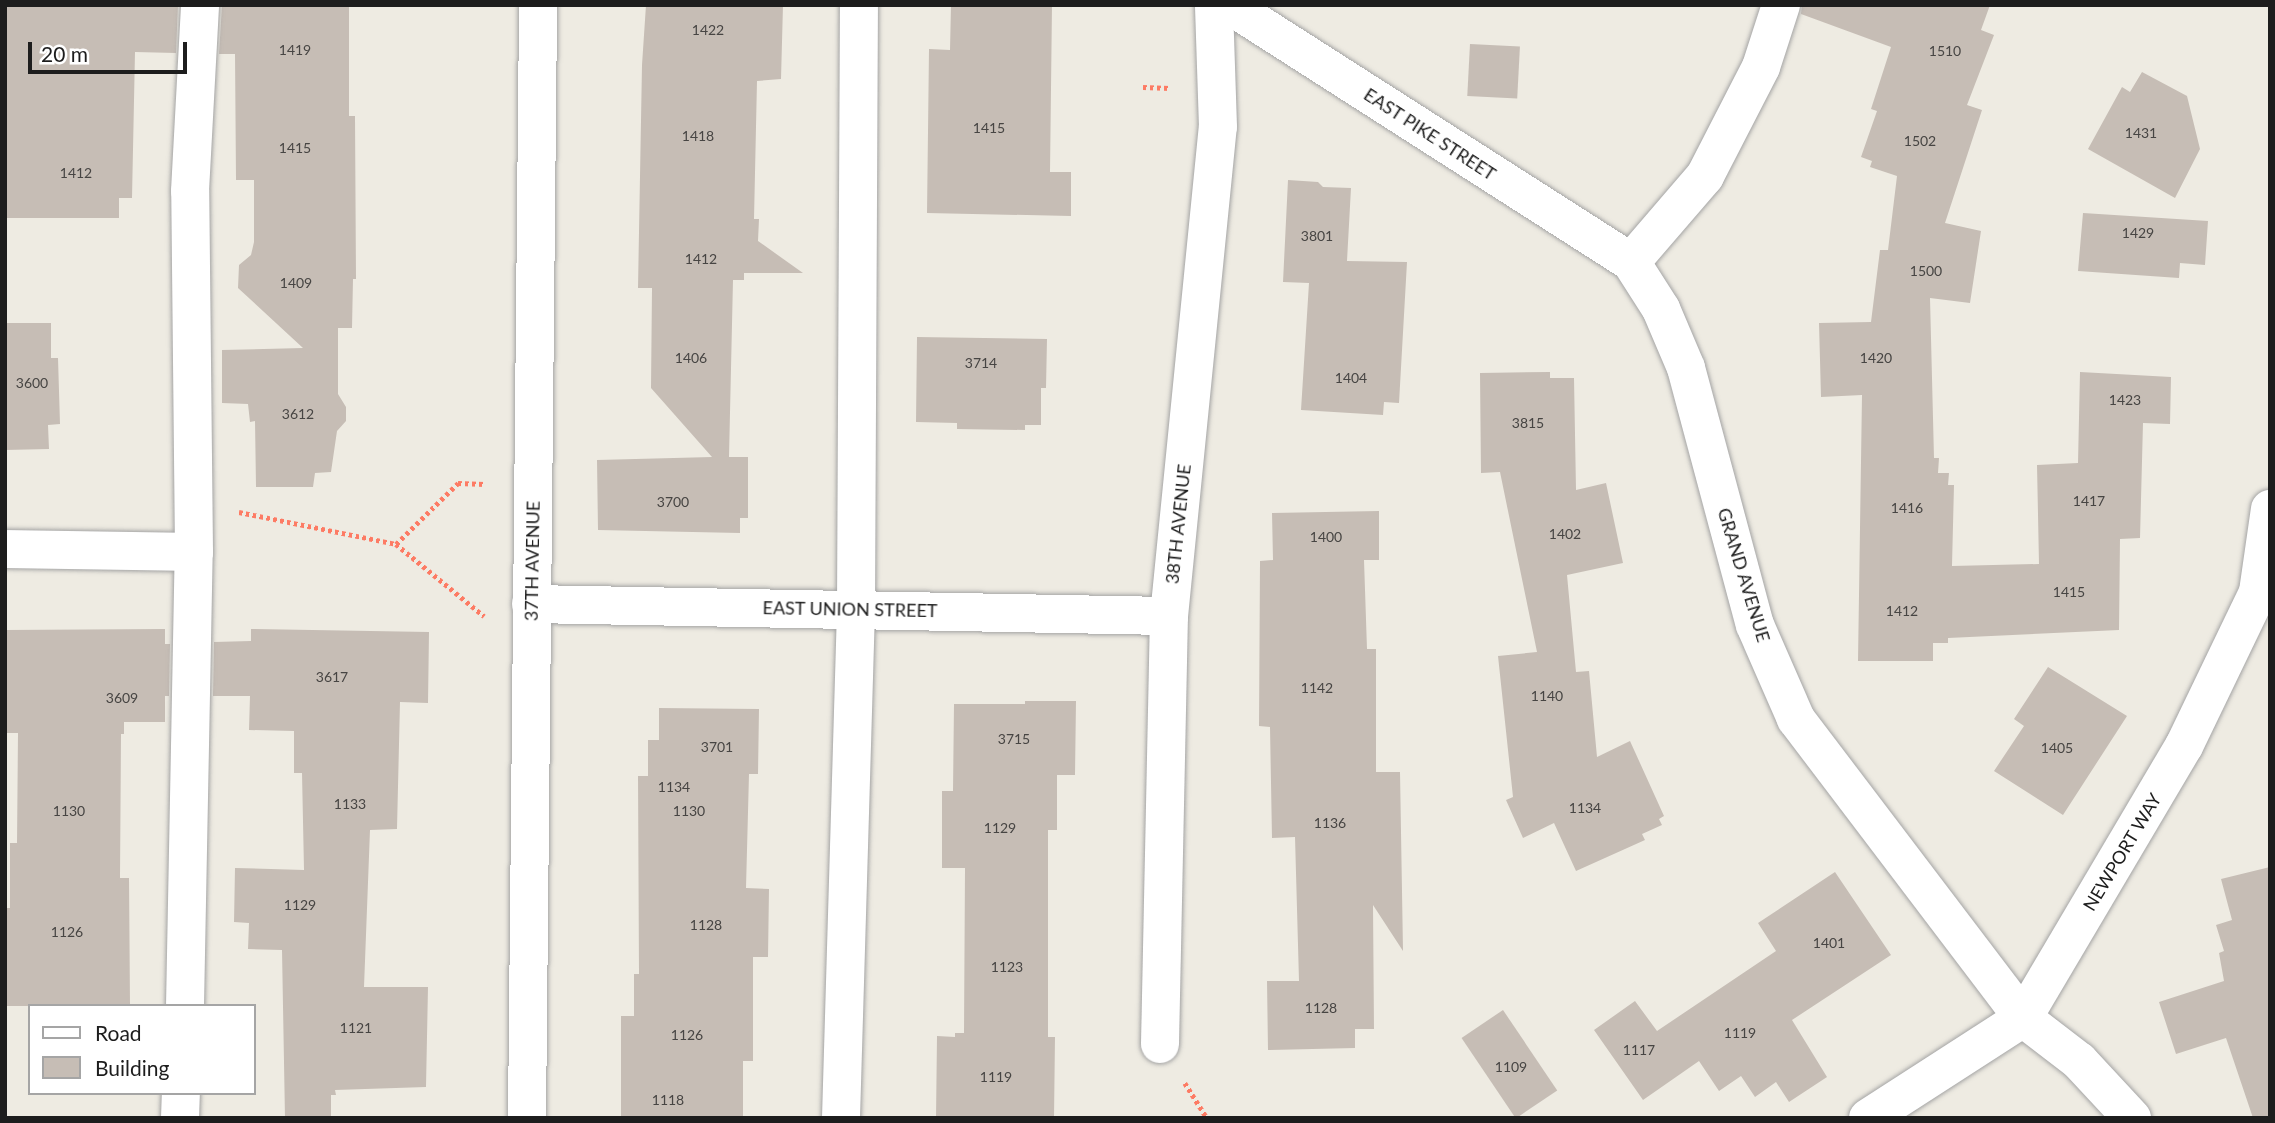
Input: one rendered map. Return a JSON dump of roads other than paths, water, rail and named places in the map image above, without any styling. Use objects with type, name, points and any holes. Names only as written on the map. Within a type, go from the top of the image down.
[{"type":"street","points":[[185,1004],[194,552],[190,191],[200,5]]},
{"type":"street","name":"37TH AVENUE","points":[[527,1118],[538,5]]},
{"type":"street","points":[[841,1118],[856,609],[859,5]]},
{"type":"street","name":"38TH AVENUE","points":[[1169,1059],[1169,616],[1218,127],[1214,5]]},
{"type":"street","name":"EAST PIKE STREET","points":[[1229,5],[1631,262]]},
{"type":"street","points":[[1631,262],[1705,176],[1761,67],[1781,5]]},
{"type":"street","name":"GRAND AVENUE","points":[[1631,262],[1661,309],[1686,368],[1755,625],[1796,719],[2023,1018],[2079,1060],[2132,1118]]},
{"type":"street","name":"NEWPORT WAY","points":[[1868,1118],[2023,1018],[2195,722],[2258,592],[2270,509]]},
{"type":"street","points":[[5,550],[194,552]]},
{"type":"street","name":"EAST UNION STREET","points":[[531,604],[1169,616]]},
{"type":"street","points":[[180,1118],[181,1095]]}]
